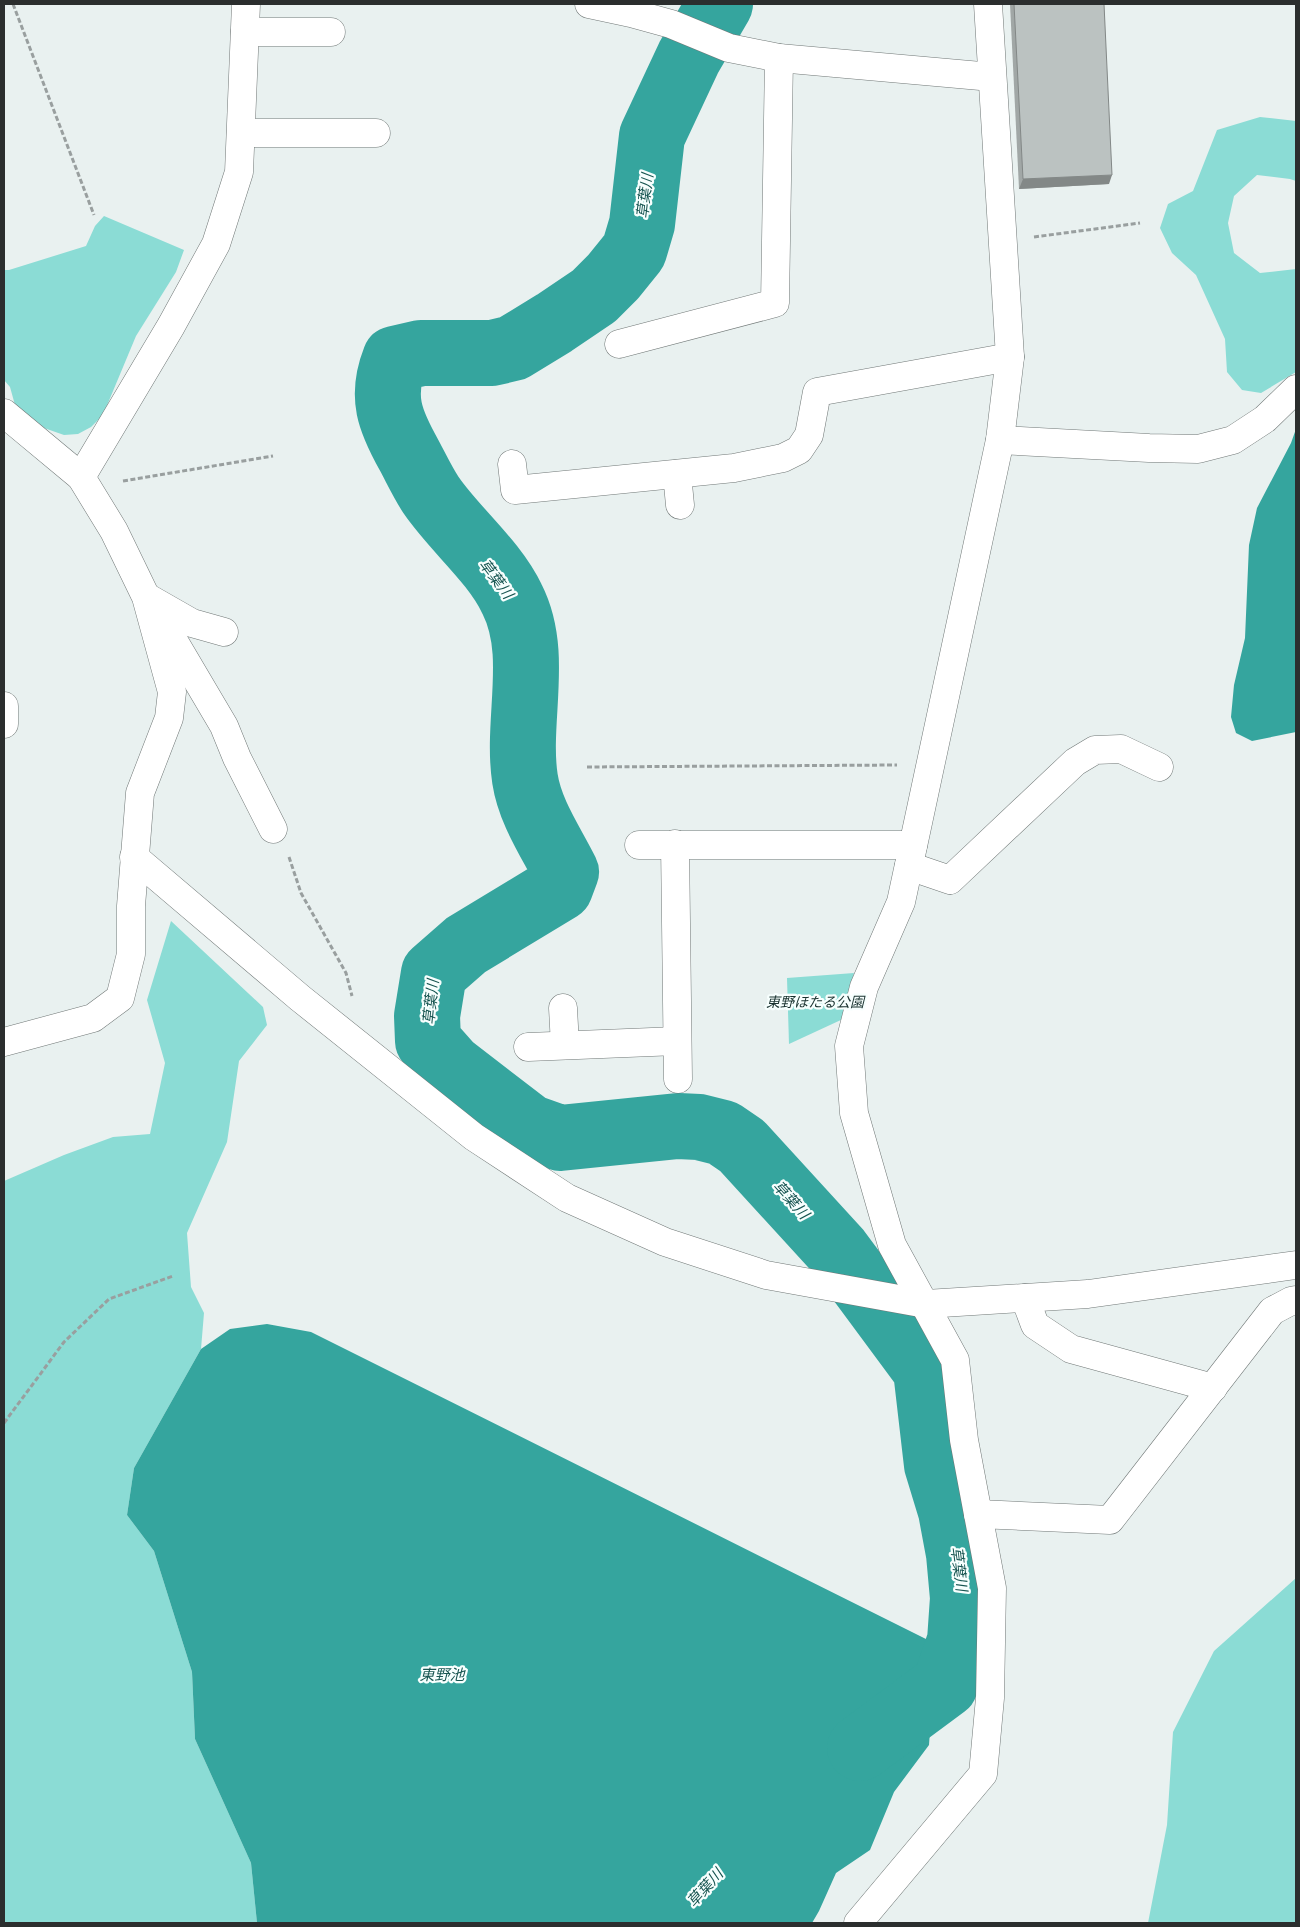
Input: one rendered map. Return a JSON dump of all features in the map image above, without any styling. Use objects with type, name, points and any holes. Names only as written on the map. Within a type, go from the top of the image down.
[{"type":"street","points":[[81,478],[172,326],[216,244],[239,172],[246,4]]},
{"type":"street","points":[[588,4],[631,13],[680,19],[729,48],[779,58],[992,76]]},
{"type":"street","points":[[858,1923],[983,1774],[990,1698],[992,1588],[964,1440],[954,1360],[926,1304],[892,1245],[854,1113],[848,1046],[864,987],[901,902],[1000,440],[1010,357],[988,4]]},
{"type":"street","points":[[245,32],[330,32]]},
{"type":"street","points":[[619,344],[775,303],[779,58]]},
{"type":"street","points":[[241,133],[376,133]]},
{"type":"street","points":[[512,464],[515,490],[734,468],[783,458],[799,450],[809,435],[817,392],[1010,357]]},
{"type":"street","points":[[1000,440],[1198,449],[1233,440],[1265,419],[1296,389]]},
{"type":"street","points":[[4,413],[81,478],[114,530],[146,597],[224,726],[237,758],[273,829]]},
{"type":"street","points":[[677,474],[680,505]]},
{"type":"street","points":[[146,597],[192,623],[224,632]]},
{"type":"street","points":[[4,1042],[93,1018],[120,998],[131,954],[131,906],[140,794],[169,718],[172,692],[146,597]]},
{"type":"street","points":[[4,706],[4,724]]},
{"type":"street","points":[[639,845],[675,844],[911,856],[950,880],[1076,762],[1095,750],[1121,749],[1159,767]]},
{"type":"street","points":[[675,844],[678,1079]]},
{"type":"street","points":[[134,857],[300,998],[474,1137],[567,1198],[664,1242],[766,1275],[926,1304],[1088,1294],[1296,1266]]},
{"type":"street","points":[[563,1008],[565,1046]]},
{"type":"street","points":[[528,1047],[677,1041]]},
{"type":"street","points":[[1025,1298],[1035,1325],[1071,1349],[1214,1388]]},
{"type":"street","points":[[978,1514],[1110,1520],[1272,1311],[1290,1301],[1296,1300]]},
{"type":"path","points":[[13,4],[94,215]]},
{"type":"path","points":[[1004,240],[1140,223]]},
{"type":"path","points":[[81,478],[125,481],[273,456]]},
{"type":"path","points":[[587,767],[930,765]]},
{"type":"path","points":[[273,829],[291,860],[301,893],[346,973],[353,1001]]},
{"type":"path","points":[[4,1423],[64,1342],[108,1299],[173,1276]]},
{"type":"green space","points":[[1260,117],[1296,121],[1296,181],[1257,175],[1234,196],[1228,223],[1234,253],[1260,273],[1296,269],[1296,372],[1261,393],[1242,390],[1227,372],[1225,339],[1196,275],[1172,253],[1160,228],[1168,204],[1193,191],[1217,130]]},
{"type":"green space","points":[[104,216],[184,250],[176,272],[136,336],[103,415],[91,427],[78,434],[64,435],[44,428],[15,405],[10,387],[4,380],[4,270],[86,246],[95,226]]},
{"type":"green space","points":[[171,921],[263,1007],[267,1025],[239,1061],[227,1142],[187,1233],[191,1287],[204,1313],[201,1349],[134,1468],[127,1515],[154,1551],[192,1672],[195,1739],[251,1863],[257,1923],[4,1923],[4,1181],[64,1155],[113,1137],[150,1134],[165,1063],[147,1000]]},
{"type":"green space","name":"東野ほたる公園","points":[[854,973],[843,1019],[789,1044],[787,978]]},
{"type":"green space","points":[[1296,1578],[1296,1923],[1148,1923],[1167,1825],[1173,1732],[1214,1651]]},
{"type":"water","points":[[1296,429],[1296,732],[1252,741],[1236,733],[1231,717],[1234,685],[1245,638],[1249,545],[1257,508],[1291,443]]},
{"type":"water","name":"東野池","points":[[267,1324],[311,1332],[936,1644],[929,1745],[894,1792],[870,1850],[836,1873],[812,1923],[257,1923],[251,1863],[195,1739],[192,1672],[154,1551],[127,1515],[134,1468],[201,1349],[230,1329]]},
{"type":"building","points":[[1014,4],[1104,4],[1112,175],[1023,179]]},
{"type":"waterway","name":"草葉川","points":[[720,4],[689,57],[652,136],[642,224],[634,251],[613,277],[594,296],[513,348],[492,353],[421,353],[395,359],[391,373],[388,385],[389,408],[402,443],[431,495],[485,559],[504,585],[520,620],[525,642],[526,665],[523,734],[525,779],[536,815],[566,872],[560,888],[466,945],[434,973],[427,1016],[428,1041],[451,1067],[529,1127],[560,1138],[678,1126],[699,1127],[723,1133],[742,1146],[838,1251],[926,1370],[937,1465],[951,1511],[959,1554],[963,1598],[960,1641],[945,1685],[860,1748]]}]
